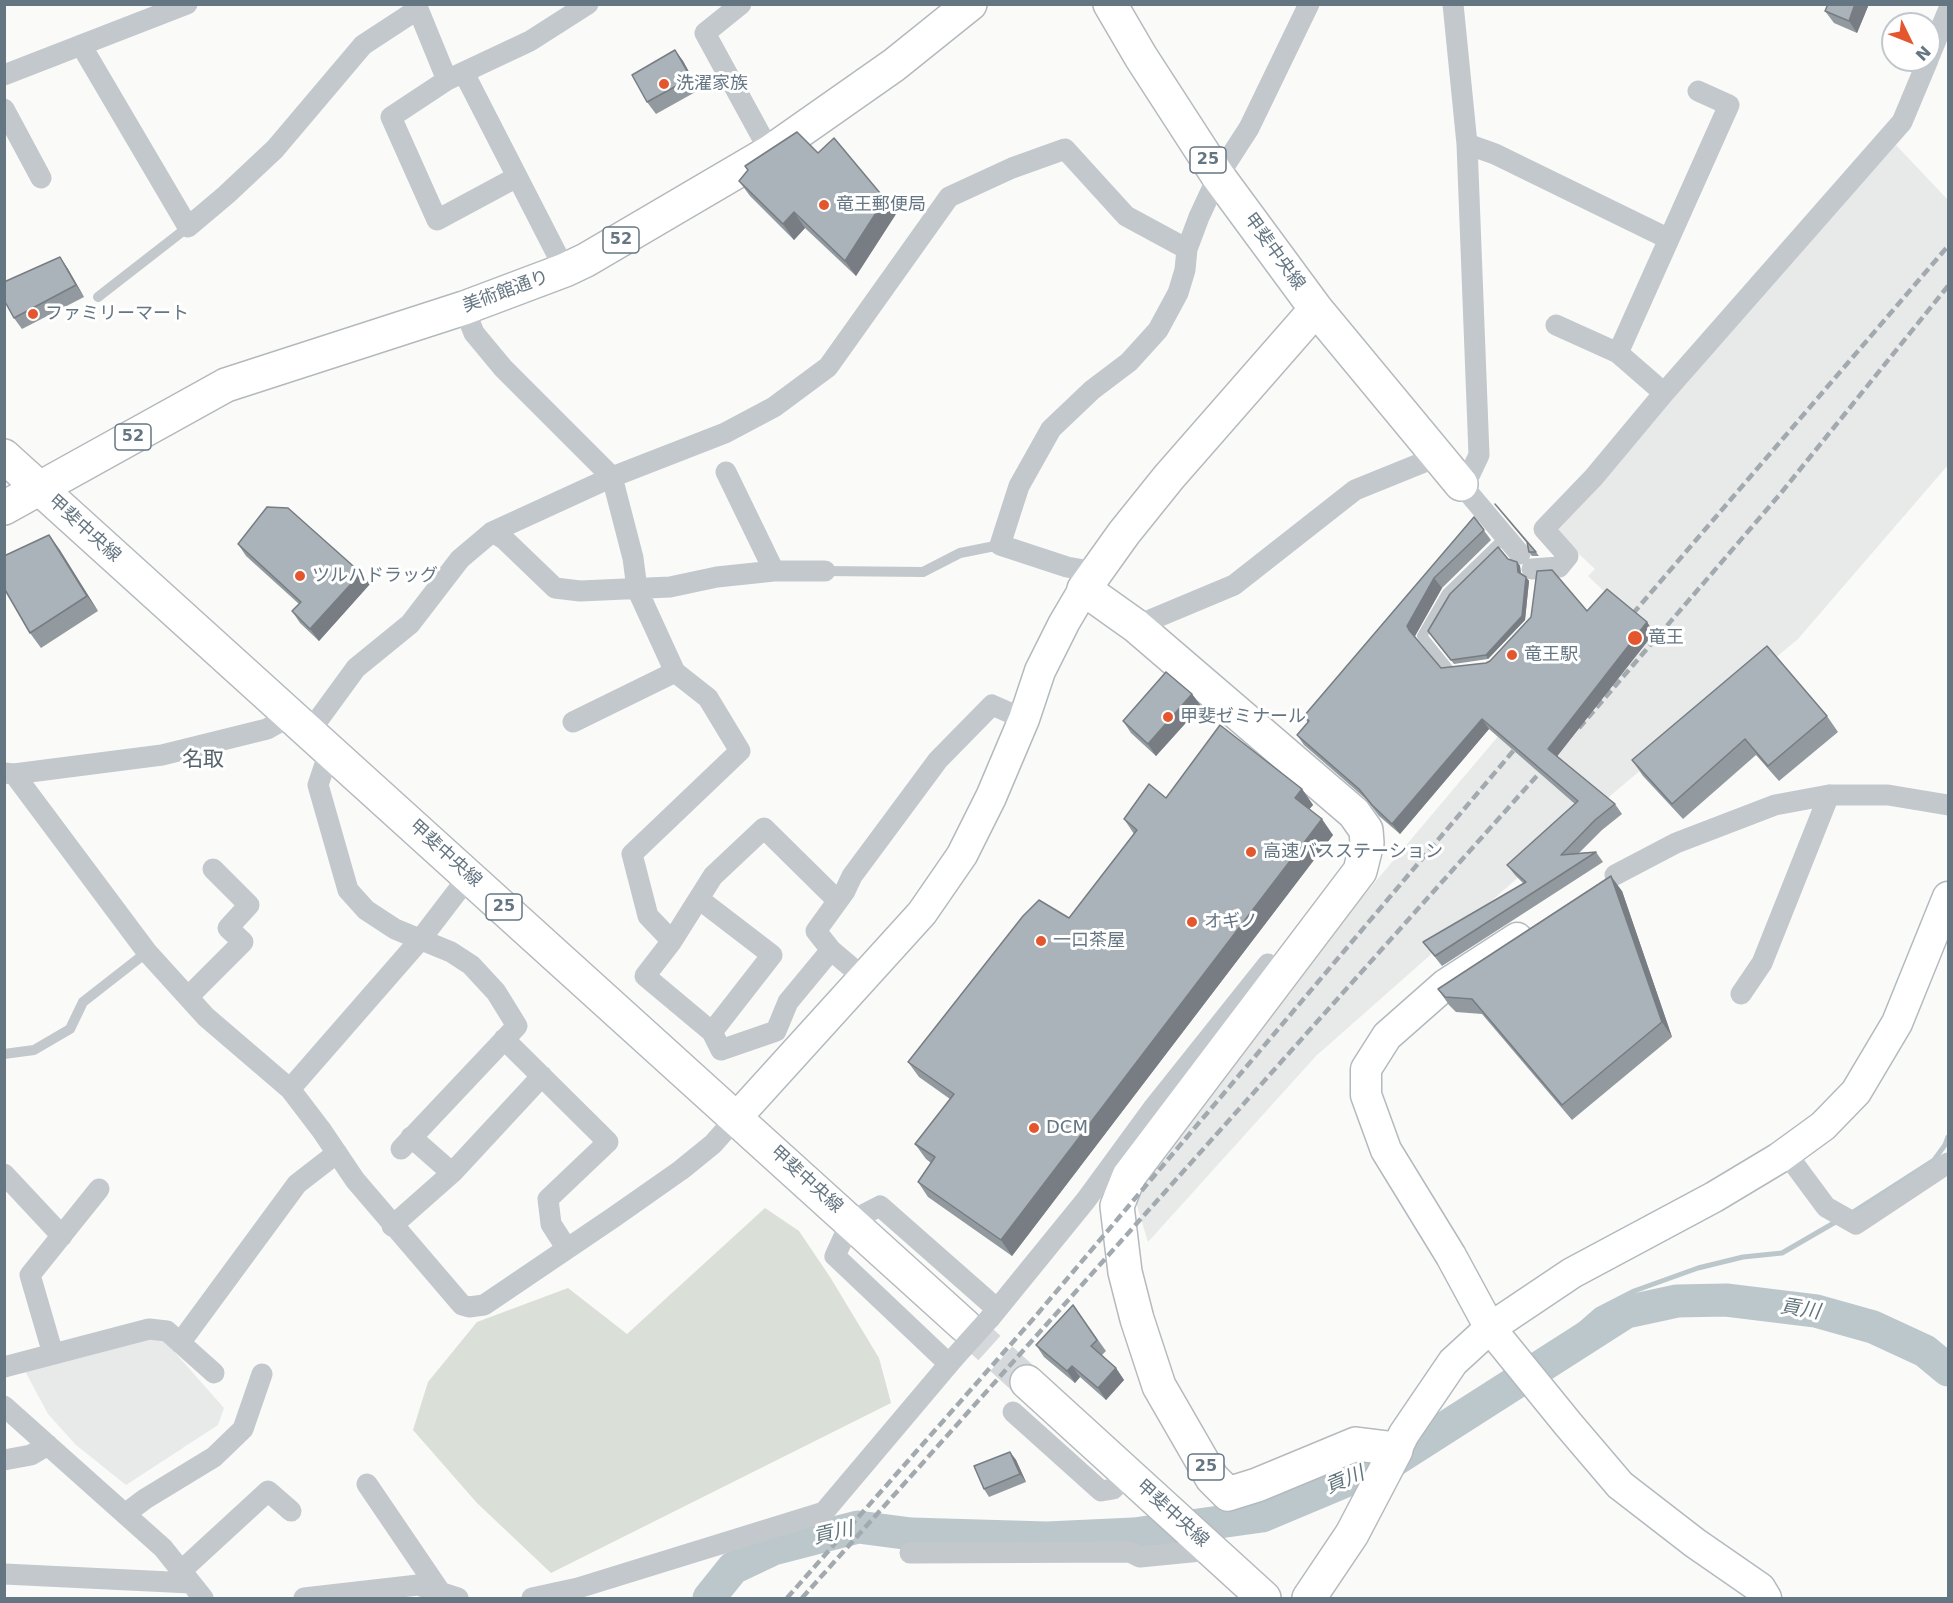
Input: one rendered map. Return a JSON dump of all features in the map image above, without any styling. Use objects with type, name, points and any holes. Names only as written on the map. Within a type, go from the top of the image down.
[{"type":"main road","name":"美術館通り","points":[[4,508],[226,385],[464,308],[565,270],[771,152],[894,65],[970,4]]},
{"type":"main road","name":"甲斐中央線","points":[[1110,4],[1141,57],[1218,176],[1316,309],[1461,484]]},
{"type":"main road","points":[[1090,581],[1168,477],[1316,309]]},
{"type":"main road","name":"甲斐中央線","points":[[4,456],[851,1221],[984,1317]]},
{"type":"main road","name":"25","points":[[1090,581],[1136,626],[1354,813],[1366,830],[1367,843],[1360,871],[1129,1176],[1118,1206],[1125,1272],[1159,1386],[1212,1478],[1228,1494],[1257,1485],[1356,1444],[1396,1450]]},
{"type":"main road","name":"甲斐中央線","points":[[1027,1382],[1264,1599]]},
{"type":"main road","points":[[1309,1599],[1352,1534],[1396,1450]]},
{"type":"street","points":[[4,75],[187,4]]},
{"type":"street","points":[[517,177],[437,220],[391,117],[455,76],[530,41],[588,4]]},
{"type":"street","points":[[741,4],[705,33],[771,152]]},
{"type":"street","points":[[9,774],[147,952],[206,1017],[290,1089],[355,1180],[392,1226],[462,1305],[469,1307],[484,1305],[681,1170],[713,1144],[922,913],[962,855],[991,797],[1024,719],[1040,671],[1064,623],[1090,581],[1067,567],[1000,545],[1019,486],[1051,429],[1092,390],[1129,362],[1158,330],[1178,293],[1188,249],[1199,217],[1218,176],[1249,128],[1309,4]]},
{"type":"street","points":[[1453,4],[1467,144],[1479,455],[1470,474],[1461,484],[1530,567],[1559,567],[1568,556],[1544,529],[1594,477],[1664,393],[1902,122],[1923,72]]},
{"type":"street","points":[[81,45],[188,227],[275,149],[363,45],[418,9],[455,76],[517,177],[565,270]]},
{"type":"street","points":[[1941,27],[1948,10]]},
{"type":"street","points":[[1618,352],[1729,105],[1698,91]]},
{"type":"street","points":[[4,109],[41,178]]},
{"type":"street","points":[[1467,144],[1495,154],[1669,238]]},
{"type":"street","points":[[452,1173],[406,1143],[517,1026],[496,992],[471,965],[451,952],[396,929],[366,910],[348,890],[318,785],[310,732],[356,668],[410,624],[460,559],[492,532],[612,477],[725,433],[774,407],[828,366],[949,197],[1012,168],[1065,149],[1126,216],[1188,249]]},
{"type":"street","points":[[464,308],[474,333],[503,368],[612,477],[633,558],[637,589],[675,672],[708,699],[740,751],[632,854],[648,916],[672,941]]},
{"type":"street","points":[[1556,325],[1618,352],[1664,393]]},
{"type":"street","points":[[1136,626],[1234,585],[1355,490],[1439,456]]},
{"type":"street","points":[[726,472],[774,571]]},
{"type":"street","points":[[492,532],[504,538],[555,588],[580,591],[670,587],[717,577],[774,571],[825,571]]},
{"type":"street","points":[[573,722],[675,672]]},
{"type":"street","points":[[864,978],[831,950],[816,931],[845,891],[852,876],[938,760],[992,705],[1024,719]]},
{"type":"street","points":[[9,774],[162,755],[267,729],[310,732]]},
{"type":"street","points":[[1606,882],[1676,843],[1775,806],[1829,795],[1888,795],[1948,805]]},
{"type":"street","points":[[1741,994],[1762,963],[1829,795]]},
{"type":"street","points":[[831,950],[788,1002],[776,1031],[722,1050],[712,1032],[645,976],[672,941],[713,876],[764,828],[838,901]]},
{"type":"street","points":[[188,997],[243,942],[228,928],[249,905],[213,868]]},
{"type":"street","points":[[290,1089],[420,939],[469,876]]},
{"type":"street","points":[[1396,1450],[1404,1434],[1453,1362],[1490,1328],[1572,1273],[1714,1197],[1785,1153],[1822,1126],[1856,1092],[1897,1023],[1948,897]]},
{"type":"street","points":[[699,898],[772,955],[712,1032]]},
{"type":"street","points":[[1536,926],[1446,984],[1387,1036],[1366,1069],[1366,1095],[1386,1150],[1451,1256],[1490,1328],[1620,1485],[1695,1543],[1760,1588],[1766,1599]]},
{"type":"street","points":[[532,1599],[578,1588],[824,1512],[952,1361],[984,1317],[1086,1200],[1154,1107],[1268,964],[1282,974]]},
{"type":"street","points":[[504,1039],[608,1142],[548,1199],[551,1224],[567,1249]]},
{"type":"street","points":[[392,1226],[452,1173],[542,1076]]},
{"type":"street","points":[[180,1343],[297,1184],[337,1153]]},
{"type":"street","points":[[1785,1153],[1826,1207],[1856,1224],[1948,1163]]},
{"type":"street","points":[[4,1174],[62,1236]]},
{"type":"street","points":[[53,1354],[30,1275],[99,1190]]},
{"type":"street","points":[[851,1221],[836,1256],[952,1361]]},
{"type":"street","points":[[4,1367],[149,1329],[166,1331],[214,1373]]},
{"type":"street","points":[[125,1514],[145,1499],[214,1457],[243,1430],[262,1374]]},
{"type":"street","points":[[4,1406],[163,1548],[192,1584]]},
{"type":"street","points":[[1013,1412],[1101,1491],[1113,1489],[1132,1477]]},
{"type":"street","points":[[4,1460],[31,1455],[48,1445]]},
{"type":"street","points":[[368,1484],[450,1596]]},
{"type":"street","points":[[192,1584],[268,1491],[291,1511]]},
{"type":"street","points":[[910,1553],[1130,1552],[1140,1557],[1211,1550]]},
{"type":"street","points":[[4,1574],[192,1584]]},
{"type":"street","points":[[304,1599],[418,1585],[450,1596]]},
{"type":"lane","points":[[98,297],[188,227]]},
{"type":"lane","points":[[1471,669],[1451,672],[1422,636],[1447,593],[1505,537]]},
{"type":"lane","points":[[825,571],[923,572],[960,553],[1000,545]]},
{"type":"lane","points":[[4,1053],[34,1050],[70,1029],[83,1002],[147,952]]},
{"type":"shaded area","points":[[1896,145],[1948,200],[1948,465],[1798,639],[1617,790],[1316,1056],[1148,1242],[1133,1192],[1327,939],[1613,600],[1588,576],[1595,569],[1551,528]]},
{"type":"shaded area","points":[[765,1208],[799,1231],[830,1277],[879,1358],[891,1403],[551,1573],[477,1503],[413,1430],[428,1382],[477,1322],[568,1288],[627,1334]]},
{"type":"shaded area","points":[[161,1330],[163,1339],[224,1408],[218,1425],[126,1485],[76,1445],[48,1414],[25,1371]]},
{"type":"building","points":[[1828,4],[1855,4],[1849,21],[1825,11]]},
{"type":"building","points":[[675,50],[691,78],[647,102],[632,75]]},
{"type":"building","name":"竜王郵便局","points":[[797,132],[818,153],[834,138],[885,199],[845,261],[794,212],[783,224],[739,181],[748,170],[745,166]]},
{"type":"building","points":[[60,257],[76,285],[14,318],[4,300],[4,282]]},
{"type":"building","points":[[1495,504],[1536,552],[1529,552],[1527,542]]},
{"type":"building","points":[[267,507],[288,508],[361,573],[310,629],[292,611],[301,602],[238,544]]},
{"type":"building","points":[[1474,517],[1484,530],[1434,578],[1407,626],[1441,668],[1490,661],[1531,617],[1537,571],[1552,570],[1587,611],[1607,589],[1647,622],[1548,749],[1615,804],[1595,820],[1561,855],[1596,852],[1435,956],[1423,942],[1526,882],[1507,865],[1578,801],[1482,719],[1392,824],[1359,789],[1297,735],[1309,721],[1304,716]]},
{"type":"building","points":[[49,535],[87,596],[30,633],[4,588],[4,556]]},
{"type":"building","points":[[1498,547],[1508,559],[1517,562],[1518,572],[1526,577],[1522,616],[1486,655],[1451,660],[1428,631],[1450,594]]},
{"type":"building","points":[[1767,646],[1827,716],[1768,766],[1745,739],[1672,804],[1632,760]]},
{"type":"building","points":[[1166,672],[1192,694],[1148,744],[1123,721]]},
{"type":"building","points":[[1220,725],[1302,789],[1295,798],[1322,819],[1001,1240],[918,1182],[935,1157],[915,1144],[954,1094],[908,1062],[1023,916],[1039,900],[1069,918],[1137,830],[1124,819],[1149,784],[1166,798]]},
{"type":"building","points":[[1611,876],[1662,1022],[1562,1105],[1472,999],[1445,997],[1438,989]]},
{"type":"building","points":[[1073,1305],[1097,1340],[1091,1346],[1116,1368],[1098,1388],[1072,1366],[1067,1371],[1036,1345]]},
{"type":"building","points":[[1010,1452],[1020,1474],[984,1489],[974,1466]]},
{"type":"waterway","points":[[1850,1214],[1934,1160],[1948,1137]]},
{"type":"waterway","points":[[1532,1367],[1597,1310],[1634,1291],[1698,1268],[1743,1257],[1782,1253],[1839,1220]]},
{"type":"waterway","name":"貢川","points":[[709,1598],[733,1568],[773,1549],[858,1527],[911,1534],[1047,1538],[1134,1534],[1262,1516],[1393,1461],[1626,1312],[1677,1301],[1726,1300],[1816,1311],[1873,1327],[1925,1351],[1948,1370]]},
{"type":"tunnel","points":[[965,1326],[1027,1382]]},
{"type":"railway","points":[[1624,624],[1948,246]]},
{"type":"railway","points":[[1579,728],[1781,493],[1948,286]]},
{"type":"railway","points":[[787,1598],[1034,1318],[1525,737]]},
{"type":"railway","points":[[802,1598],[1551,760]]},
{"type":"place","name":"洗濯家族","points":[[664,84]]},
{"type":"place","name":"竜王郵便局","points":[[824,205]]},
{"type":"place","name":"ファミリーマート","points":[[33,314]]},
{"type":"place","name":"ツルハドラッグ","points":[[300,576]]},
{"type":"place","name":"竜王","points":[[1635,638]]},
{"type":"place","name":"竜王駅","points":[[1512,655]]},
{"type":"place","name":"甲斐ゼミナール","points":[[1168,717]]},
{"type":"place","name":"高速バスステーション","points":[[1251,852]]},
{"type":"place","name":"オギノ","points":[[1192,922]]},
{"type":"place","name":"一口茶屋","points":[[1041,941]]},
{"type":"place","name":"DCM","points":[[1034,1128]]},
{"type":"district","name":"名取","points":[[203,761]]}]
